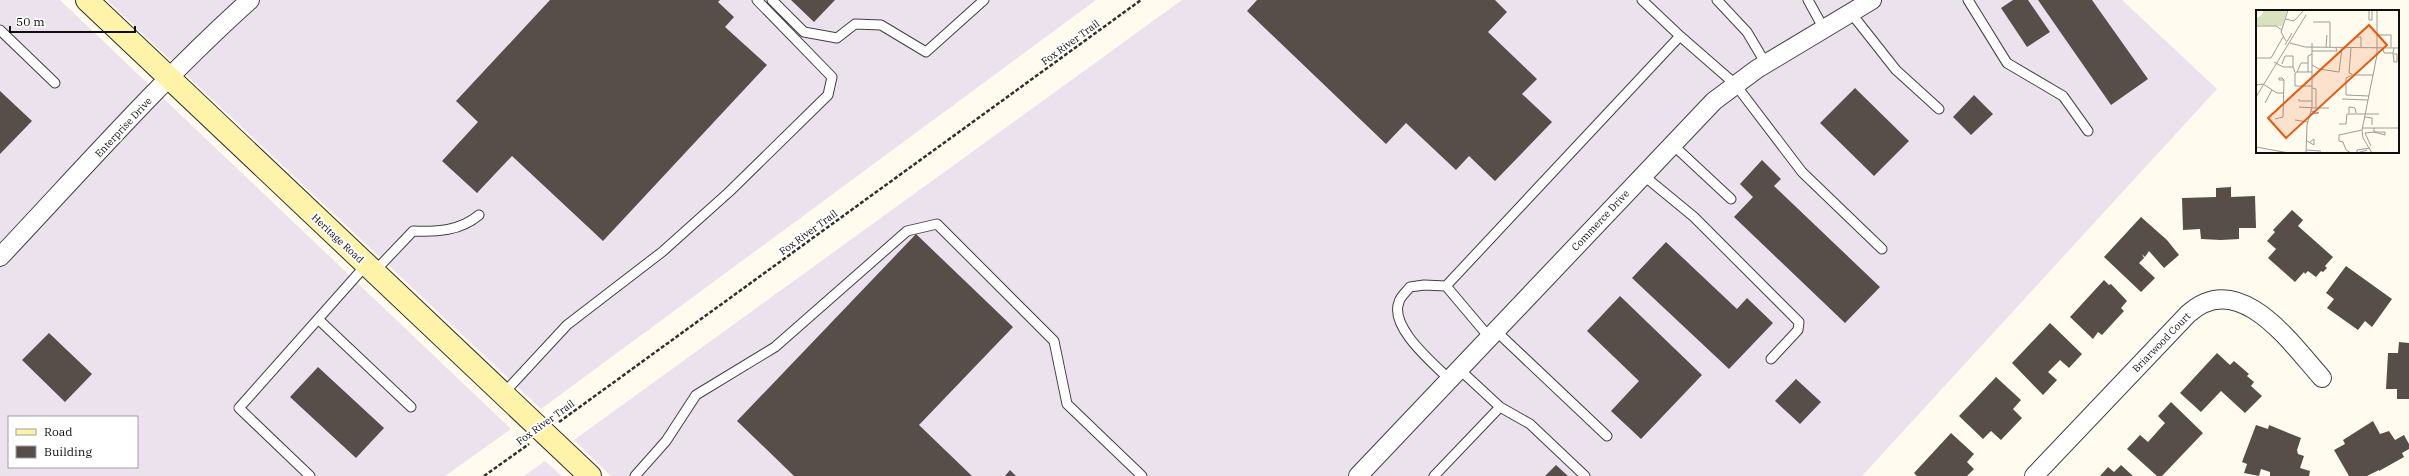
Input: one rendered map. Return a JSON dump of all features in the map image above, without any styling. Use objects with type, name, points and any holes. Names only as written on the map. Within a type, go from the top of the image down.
[{"type":"main road","name":"Heritage Road","points":[[91,2],[169,78],[590,476]]},
{"type":"street","name":"Enterprise Drive","points":[[3,248],[169,78],[218,29],[250,0]]},
{"type":"street","name":"Commerce Drive","points":[[1358,476],[1714,101],[1735,84],[1766,64],[1872,0]]},
{"type":"street","name":"Briarwood Court","points":[[2034,476],[2188,314],[2210,301],[2236,300],[2252,307],[2290,342],[2322,378]]},
{"type":"lane","points":[[502,394],[567,325],[662,252],[728,192],[828,95],[832,77],[757,0]]},
{"type":"lane","points":[[772,0],[804,32],[837,38],[854,24],[881,25],[926,52],[984,0]]},
{"type":"lane","points":[[1642,0],[1680,36],[1735,84],[1802,172],[1882,249]]},
{"type":"lane","points":[[1717,0],[1747,32],[1766,64]]},
{"type":"lane","points":[[1808,0],[1824,29]]},
{"type":"lane","points":[[1968,0],[2007,63],[2063,96],[2088,131]]},
{"type":"lane","points":[[1851,13],[1896,70],[1939,109]]},
{"type":"lane","points":[[0,30],[55,82]]},
{"type":"lane","points":[[1446,286],[1680,36]]},
{"type":"lane","points":[[1672,144],[1731,199]]},
{"type":"lane","points":[[1643,175],[1694,217],[1799,322],[1798,330],[1772,358]]},
{"type":"lane","points":[[310,476],[239,408],[318,319],[370,268],[413,231],[435,232],[467,225],[479,215]]},
{"type":"lane","points":[[635,476],[666,441],[696,395],[774,347],[907,231],[937,224],[1054,341],[1067,404],[1142,476]]},
{"type":"lane","points":[[1585,476],[1530,424],[1500,407],[1454,374],[1407,335],[1398,320],[1398,302],[1410,287],[1424,285],[1446,286],[1492,334],[1607,436]]},
{"type":"lane","points":[[318,319],[411,407]]},
{"type":"lane","points":[[1434,476],[1500,407]]},
{"type":"path","name":"Fox River Trail","points":[[484,476],[1141,0]]},
{"type":"shaded area","points":[[0,0],[60,0],[511,429],[445,476],[0,476]]},
{"type":"shaded area","points":[[107,0],[1096,0],[541,409]]},
{"type":"shaded area","points":[[1182,0],[2122,0],[2217,89],[1862,476],[611,476],[574,440]]},
{"type":"shaded area","points":[[545,461],[562,476],[524,476]]},
{"type":"building","points":[[550,0],[720,0],[718,2],[734,17],[725,27],[767,65],[603,241],[512,156],[477,193],[442,161],[478,122],[456,101]]},
{"type":"building","points":[[791,0],[835,0],[814,22]]},
{"type":"building","points":[[1257,0],[1495,0],[1507,12],[1488,32],[1537,79],[1522,94],[1552,122],[1495,181],[1469,156],[1456,170],[1406,123],[1386,144],[1247,11]]},
{"type":"building","points":[[2013,0],[2028,0],[2050,32],[2027,47],[2001,8]]},
{"type":"building","points":[[2038,0],[2092,0],[2148,79],[2111,105]]},
{"type":"building","points":[[1855,88],[1909,141],[1874,176],[1820,123]]},
{"type":"building","points":[[0,91],[32,121],[0,154]]},
{"type":"building","points":[[1974,95],[1993,114],[1971,135],[1953,117]]},
{"type":"building","points":[[1762,160],[1781,179],[1774,186],[1880,287],[1845,323],[1734,217],[1753,197],[1740,184]]},
{"type":"building","points":[[2231,187],[2231,197],[2255,196],[2256,228],[2239,228],[2239,239],[2221,240],[2201,239],[2200,229],[2183,230],[2182,198],[2216,197],[2216,188]]},
{"type":"building","points":[[2292,210],[2303,220],[2298,226],[2333,257],[2325,266],[2327,268],[2323,272],[2321,271],[2316,277],[2308,271],[2305,274],[2304,272],[2295,282],[2268,258],[2276,249],[2267,241],[2275,232],[2273,230]]},
{"type":"building","points":[[2141,217],[2167,240],[2179,255],[2164,268],[2149,251],[2145,257],[2142,254],[2144,258],[2139,263],[2155,278],[2141,292],[2104,257]]},
{"type":"building","points":[[916,234],[1013,327],[919,425],[972,476],[794,476],[737,421]]},
{"type":"building","points":[[1666,242],[1737,309],[1747,298],[1773,323],[1729,369],[1632,278]]},
{"type":"building","points":[[2346,266],[2392,299],[2372,327],[2365,321],[2358,330],[2327,308],[2334,299],[2326,293]]},
{"type":"building","points":[[2104,280],[2109,285],[2111,284],[2127,301],[2121,308],[2124,311],[2102,335],[2098,332],[2093,339],[2070,317]]},
{"type":"building","points":[[1620,296],[1702,375],[1641,439],[1611,411],[1639,381],[1587,331]]},
{"type":"building","points":[[2050,323],[2082,354],[2069,368],[2060,360],[2048,372],[2057,380],[2043,395],[2012,363]]},
{"type":"building","points":[[49,333],[92,374],[65,402],[22,360]]},
{"type":"building","points":[[2399,342],[2409,343],[2409,399],[2397,399],[2397,389],[2386,389],[2388,353],[2398,353]]},
{"type":"building","points":[[2217,353],[2230,365],[2234,361],[2249,374],[2247,376],[2254,382],[2251,386],[2262,396],[2245,413],[2221,391],[2201,412],[2180,393]]},
{"type":"building","points":[[318,367],[384,428],[356,458],[290,397]]},
{"type":"building","points":[[1996,377],[2021,400],[2013,409],[2022,418],[2001,440],[1991,431],[1983,439],[1959,416]]},
{"type":"building","points":[[1796,379],[1821,402],[1800,424],[1775,401]]},
{"type":"building","points":[[2171,402],[2203,433],[2162,476],[2157,476],[2127,449],[2140,435],[2148,442],[2165,423],[2158,416]]},
{"type":"building","points":[[2373,421],[2380,434],[2389,431],[2395,440],[2404,435],[2409,444],[2409,449],[2402,453],[2404,457],[2379,471],[2367,476],[2349,476],[2334,450],[2345,444],[2343,440]]},
{"type":"building","points":[[2256,425],[2268,429],[2269,425],[2301,438],[2297,450],[2298,454],[2304,456],[2300,468],[2310,471],[2309,476],[2270,476],[2270,472],[2261,469],[2259,476],[2244,473],[2247,464],[2242,462]]},
{"type":"building","points":[[1951,433],[1974,454],[1967,462],[1974,469],[1967,476],[1917,476],[1914,473]]},
{"type":"building","points":[[1556,465],[1568,476],[1545,476]]},
{"type":"building","points":[[2121,465],[2133,476],[2100,476],[2108,467],[2114,472]]},
{"type":"building","points":[[1010,470],[1016,476],[1005,476]]}]
